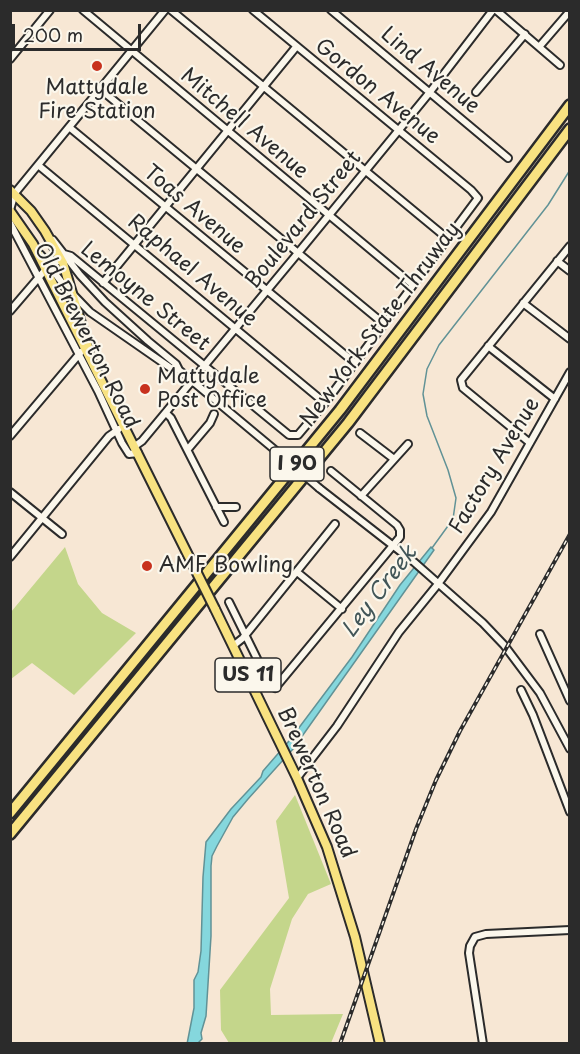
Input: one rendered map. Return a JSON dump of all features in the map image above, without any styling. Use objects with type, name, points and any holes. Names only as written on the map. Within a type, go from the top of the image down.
[{"type":"highway","name":"New York State Thruway","points":[[10,813],[340,410],[570,105]]},
{"type":"highway","name":"New York State Thruway","points":[[10,834],[348,423],[570,129]]},
{"type":"main road","name":"Brewerton Road","points":[[13,192],[31,211],[62,256],[75,296],[88,352]]},
{"type":"main road","name":"Brewerton Road","points":[[10,210],[47,267],[312,808],[338,880],[355,937],[380,1044]]},
{"type":"street","points":[[10,59],[50,10]]},
{"type":"street","name":"Mitchell Avenue","points":[[83,10],[413,285]]},
{"type":"street","points":[[10,210],[13,192],[38,165],[165,10]]},
{"type":"street","points":[[171,10],[448,239],[325,403]]},
{"type":"street","name":"Gordon Avenue","points":[[253,10],[477,195],[477,200],[448,239]]},
{"type":"street","name":"Lind Avenue","points":[[331,10],[508,158]]},
{"type":"street","points":[[494,10],[560,65]]},
{"type":"street","name":"Boulevard Street","points":[[136,450],[430,92],[494,10]]},
{"type":"street","points":[[539,47],[570,11]]},
{"type":"street","points":[[476,92],[525,34]]},
{"type":"street","points":[[103,283],[296,47]]},
{"type":"street","points":[[100,89],[384,324]]},
{"type":"street","name":"Toas Avenue","points":[[69,127],[355,363]]},
{"type":"street","name":"Raphael Avenue","points":[[38,165],[325,403]]},
{"type":"street","name":"Old Brewerton Road","points":[[10,223],[129,454],[136,450]]},
{"type":"street","points":[[530,443],[461,385],[463,376],[570,246]]},
{"type":"street","points":[[10,311],[47,267],[62,256],[105,302],[176,364],[179,370],[320,488],[414,562],[483,623],[514,657],[540,693],[570,749]]},
{"type":"street","name":"Lemoyne Street","points":[[62,256],[71,256],[289,435],[297,435],[325,403]]},
{"type":"street","points":[[557,261],[570,271]]},
{"type":"street","points":[[47,267],[90,312],[172,369],[179,370]]},
{"type":"street","points":[[523,303],[570,339]]},
{"type":"street","points":[[488,346],[555,399]]},
{"type":"street","points":[[10,436],[78,354],[88,352]]},
{"type":"street","name":"Factory Avenue","points":[[297,778],[332,734],[399,632],[491,512],[570,372]]},
{"type":"street","points":[[166,413],[188,449],[224,522]]},
{"type":"street","points":[[188,449],[210,423],[214,414]]},
{"type":"street","points":[[10,557],[109,436],[125,427]]},
{"type":"street","points":[[360,433],[394,459]]},
{"type":"street","points":[[362,496],[408,444]]},
{"type":"street","points":[[230,602],[270,685],[275,688],[400,537],[399,527],[331,471]]},
{"type":"street","points":[[10,492],[62,534]]},
{"type":"street","points":[[216,507],[236,507]]},
{"type":"street","points":[[233,646],[245,635],[335,524]]},
{"type":"street","points":[[297,572],[342,609]]},
{"type":"street","points":[[540,634],[570,701]]},
{"type":"street","points":[[521,690],[533,715],[570,812]]},
{"type":"street","points":[[483,1044],[469,953],[475,937],[570,930]]},
{"type":"green space","points":[[65,547],[78,584],[102,613],[136,633],[74,695],[32,663],[11,679],[11,612]]},
{"type":"green space","points":[[295,795],[331,884],[308,894],[292,919],[270,989],[271,1015],[343,1014],[331,1043],[229,1043],[221,1030],[220,990],[289,898],[276,821]]},
{"type":"water","points":[[431,547],[434,550],[293,749],[233,817],[212,856],[211,936],[206,1016],[201,1033],[202,1039],[198,1043],[187,1044],[194,1008],[194,980],[198,972],[201,951],[206,842],[289,741],[352,657],[400,585]]},
{"type":"waterway","name":"Ley Creek","points":[[432,548],[453,519],[456,498],[427,416],[423,394],[427,369],[439,345],[548,205],[570,170]]},
{"type":"railway","points":[[340,1044],[416,829],[436,780],[460,731],[570,534]]},
{"type":"place","name":"Mattydale Fire Station","points":[[97,66]]},
{"type":"place","name":"Mattydale Post Office","points":[[145,389]]},
{"type":"place","name":"AMF Bowling","points":[[147,566]]}]
